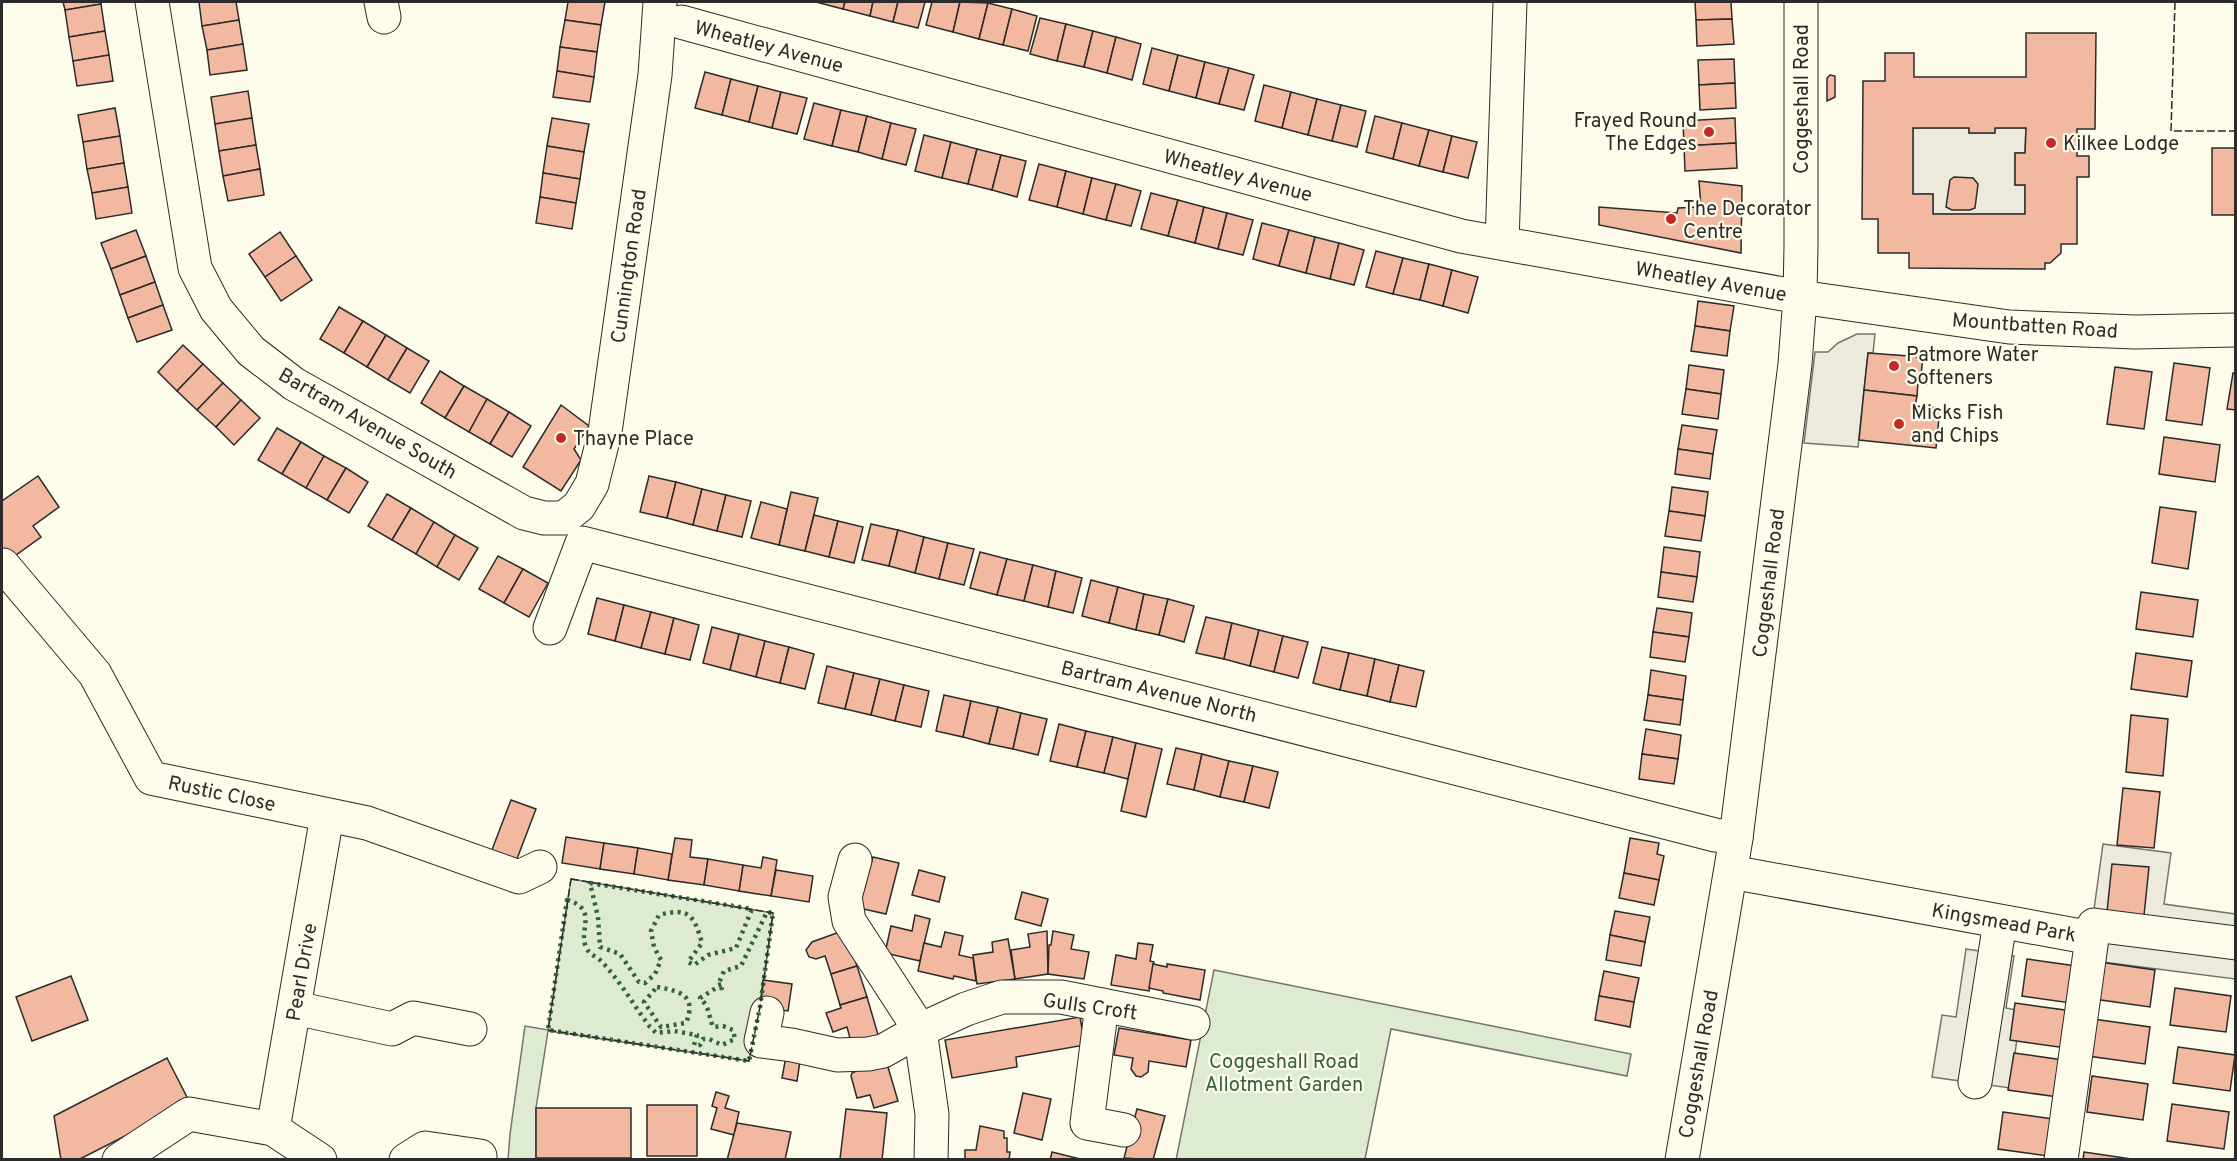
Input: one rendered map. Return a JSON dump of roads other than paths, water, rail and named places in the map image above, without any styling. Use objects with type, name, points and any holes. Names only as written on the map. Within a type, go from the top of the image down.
[{"type":"street","name":"Bartram Avenue South","points":[[152,2],[195,268],[216,309],[251,351],[294,384],[524,513],[544,518],[573,530]]},
{"type":"street","points":[[1502,243],[1510,2]]},
{"type":"street","name":"Coggeshall Road","points":[[1682,1160],[1736,838],[1795,364],[1800,297],[1801,2]]},
{"type":"street","name":"Cunnington Road","points":[[573,530],[579,506],[592,484],[604,432],[655,75],[671,12]]},
{"type":"street","name":"Wheatley Avenue","points":[[671,12],[1461,236],[1800,297]]},
{"type":"street","name":"Mountbatten Road","points":[[1800,297],[2009,327],[2135,332],[2235,330]]},
{"type":"street","points":[[550,628],[573,530]]},
{"type":"street","name":"Bartram Avenue North","points":[[573,530],[1715,835],[1736,838]]},
{"type":"street","name":"Rustic Close","points":[[3,565],[95,674],[151,778],[367,823],[519,877],[540,867]]},
{"type":"street","name":"Pearl Drive","points":[[273,1129],[327,816]]},
{"type":"street","points":[[855,860],[845,897],[849,921],[920,1030],[932,1114],[931,1160]]},
{"type":"street","name":"Kingsmead Park","points":[[1731,872],[2092,938],[2061,1160]]},
{"type":"street","points":[[1975,1082],[2000,922]]},
{"type":"street","points":[[2094,925],[2235,943]]},
{"type":"street","name":"Gulls Croft","points":[[767,1013],[761,1041],[854,1055],[883,1051],[920,1030],[966,1009],[1002,997],[1060,997],[1193,1023]]},
{"type":"street","points":[[1102,1005],[1087,1123],[1124,1130]]},
{"type":"street","points":[[295,1008],[392,1029],[413,1018],[470,1029]]},
{"type":"street","points":[[119,1160],[189,1114],[273,1129],[320,1160]]},
{"type":"street","points":[[406,1160],[425,1148],[480,1156]]},
{"type":"place","name":"Frayed Round The Edges","points":[[1709,132]]},
{"type":"place","name":"Kilkee Lodge","points":[[2051,143]]},
{"type":"place","name":"The Decorator Centre","points":[[1671,219]]},
{"type":"place","name":"Patmore Water Softeners","points":[[1894,366]]},
{"type":"place","name":"Micks Fish and Chips","points":[[1899,424]]},
{"type":"place","name":"Thayne Place","points":[[561,438]]},
{"type":"park label","name":"Coggeshall Road Allotment Garden","points":[[1284,1072]]}]
